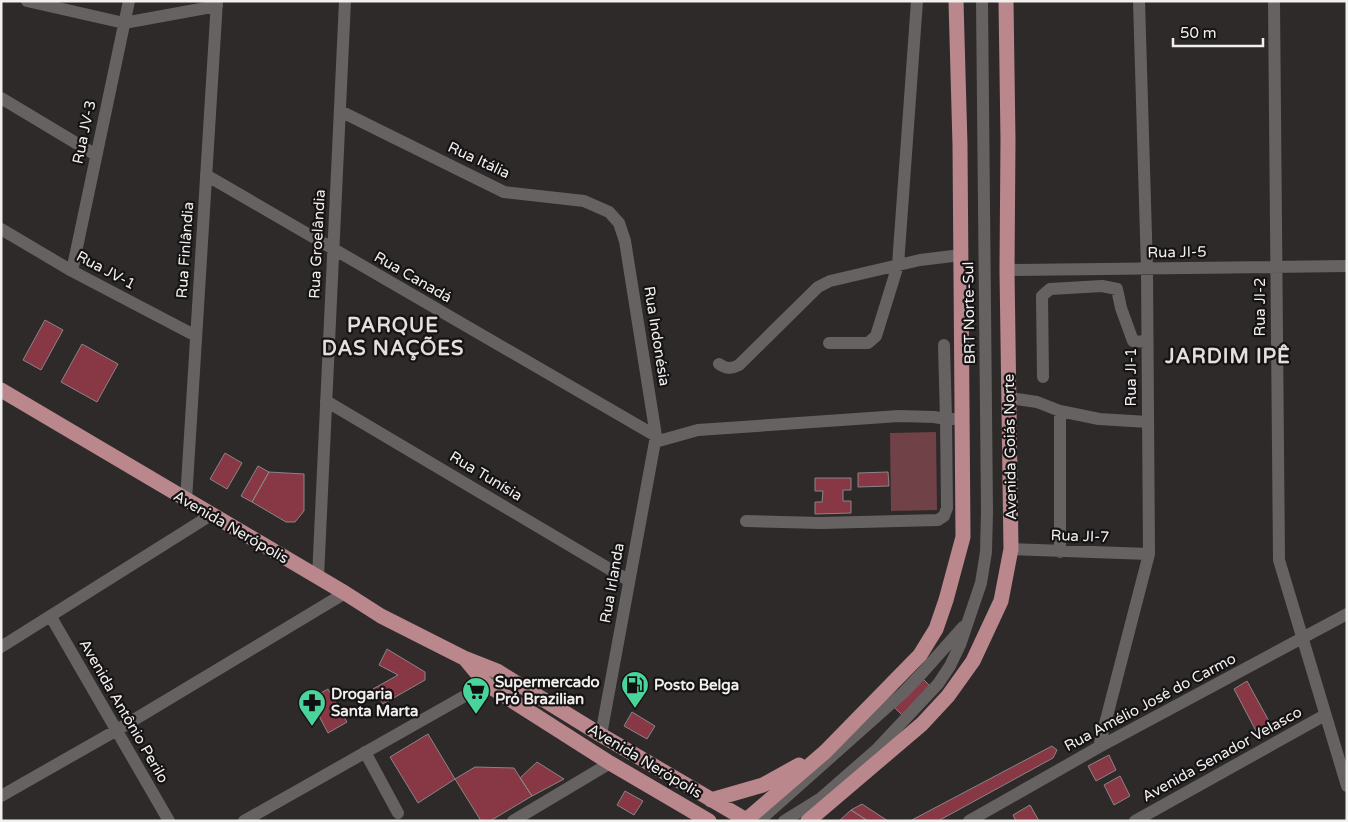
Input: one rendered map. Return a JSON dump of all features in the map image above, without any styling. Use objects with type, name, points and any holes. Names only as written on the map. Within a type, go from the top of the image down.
[{"type":"main road","points":[[750,820],[825,752],[920,655],[936,629],[946,600],[963,536],[960,145],[956,1]]},
{"type":"main road","name":"Avenida Goiás Norte","points":[[811,820],[922,724],[948,696],[973,661],[1001,601],[1011,549],[1006,1]]},
{"type":"main road","name":"Avenida Nerópolis","points":[[1,390],[345,592],[380,616],[464,658],[497,671],[711,800],[750,820]]},
{"type":"main road","name":"Avenida Nerópolis","points":[[464,658],[486,684],[610,763],[709,821]]},
{"type":"main road","points":[[711,800],[763,785],[825,752]]},
{"type":"street","points":[[27,1],[124,23],[217,4]]},
{"type":"street","name":"Rua JV-3","points":[[72,271],[129,1]]},
{"type":"street","name":"Rua Groelândia","points":[[318,577],[345,1]]},
{"type":"street","points":[[829,343],[868,343],[876,336],[898,265],[917,1]]},
{"type":"street","name":"BRT Norte-Sul","points":[[784,821],[820,798],[876,750],[938,684],[950,666],[968,621],[980,583],[986,552],[987,512],[982,1]]},
{"type":"street","name":"Rua JI-1","points":[[1099,747],[1148,554],[1147,269],[1139,1]]},
{"type":"street","name":"Rua JI-2","points":[[1274,1],[1279,560],[1347,786]]},
{"type":"street","name":"Rua Finlândia","points":[[186,500],[217,4]]},
{"type":"street","points":[[1,98],[96,155]]},
{"type":"street","name":"Rua Itália","points":[[340,112],[504,192],[584,201],[609,212],[619,223],[625,241]]},
{"type":"street","name":"Rua Canadá","points":[[206,175],[656,439]]},
{"type":"street","name":"Rua JV-1","points":[[1,229],[72,271],[196,336]]},
{"type":"street","name":"Rua Indonésia","points":[[625,241],[656,439]]},
{"type":"street","points":[[719,364],[726,368],[739,365],[818,287],[830,281],[920,260],[961,255]]},
{"type":"street","name":"Rua JI-5","points":[[1007,270],[1347,266]]},
{"type":"street","points":[[1043,377],[1042,296],[1050,289],[1102,286],[1117,289],[1121,308],[1133,341],[1147,342]]},
{"type":"street","points":[[746,521],[821,523],[938,520],[944,516],[947,508],[944,345]]},
{"type":"street","points":[[1010,398],[1036,402],[1060,412],[1099,419],[1148,422]]},
{"type":"street","name":"Rua Tunísia","points":[[326,401],[628,580]]},
{"type":"street","points":[[1060,412],[1060,552]]},
{"type":"street","points":[[656,439],[698,430],[899,416],[962,419]]},
{"type":"street","name":"Rua Irlanda","points":[[601,735],[628,580],[656,439]]},
{"type":"street","points":[[1,647],[211,515]]},
{"type":"street","name":"Rua JI-7","points":[[1011,549],[1148,554]]},
{"type":"street","points":[[1,796],[117,730],[345,592]]},
{"type":"street","name":"Rua Amélio José do Carmo","points":[[969,821],[1099,747],[1347,614]]},
{"type":"street","name":"Avenida Antônio Perilo","points":[[51,617],[169,821]]},
{"type":"street","points":[[750,820],[904,692],[968,621]]},
{"type":"street","points":[[244,821],[486,684],[497,671]]},
{"type":"street","name":"Avenida Senador Velasco","points":[[1135,821],[1325,715]]},
{"type":"street","points":[[365,752],[398,813]]},
{"type":"street","points":[[513,821],[610,763]]},
{"type":"shaded area","points":[[936,432],[937,510],[891,511],[890,433]]},
{"type":"building","points":[[45,320],[63,330],[41,370],[23,360]]},
{"type":"building","points":[[82,344],[118,364],[97,402],[61,382]]},
{"type":"building","points":[[225,453],[242,463],[227,489],[210,479]]},
{"type":"building","points":[[258,466],[269,472],[252,502],[241,496]]},
{"type":"building","points":[[269,472],[304,474],[304,511],[295,522],[286,522],[252,502]]},
{"type":"building","points":[[888,472],[889,486],[858,487],[858,473]]},
{"type":"building","points":[[815,478],[851,478],[851,490],[843,490],[843,501],[851,501],[851,513],[815,514],[815,502],[822,502],[823,491],[815,491]]},
{"type":"building","points":[[387,649],[425,672],[425,680],[383,704],[373,689],[398,675],[379,665]]},
{"type":"building","points":[[920,676],[930,686],[902,715],[892,705]]},
{"type":"building","points":[[1247,681],[1270,723],[1256,731],[1234,689]]},
{"type":"building","points":[[328,689],[347,722],[328,733],[310,699]]},
{"type":"building","points":[[632,712],[655,726],[647,739],[624,726]]},
{"type":"building","points":[[428,734],[455,779],[418,803],[390,757]]},
{"type":"building","points":[[1052,746],[1057,750],[1053,758],[938,821],[910,821]]},
{"type":"building","points":[[1109,755],[1116,770],[1096,781],[1088,766]]},
{"type":"building","points":[[537,762],[564,779],[532,796],[520,778]]},
{"type":"building","points":[[475,767],[514,768],[532,796],[490,821],[481,821],[455,779]]},
{"type":"building","points":[[1120,776],[1130,796],[1114,805],[1104,785]]},
{"type":"building","points":[[625,791],[643,801],[634,815],[617,805]]},
{"type":"building","points":[[862,804],[888,821],[868,821],[851,810]]},
{"type":"building","points":[[1030,805],[1039,821],[1016,821],[1013,815]]},
{"type":"building","points":[[851,810],[868,821],[839,821]]},
{"type":"place","name":"Posto Belga","points":[[635,709]]},
{"type":"place","name":"Supermercado Pró Brazilian","points":[[476,715]]},
{"type":"place","name":"Drogaria Santa Marta","points":[[312,727]]},
{"type":"district","name":"PARQUE DAS NAÇÕES","points":[[393,338]]},
{"type":"district","name":"JARDIM IPÊ","points":[[1228,357]]}]
